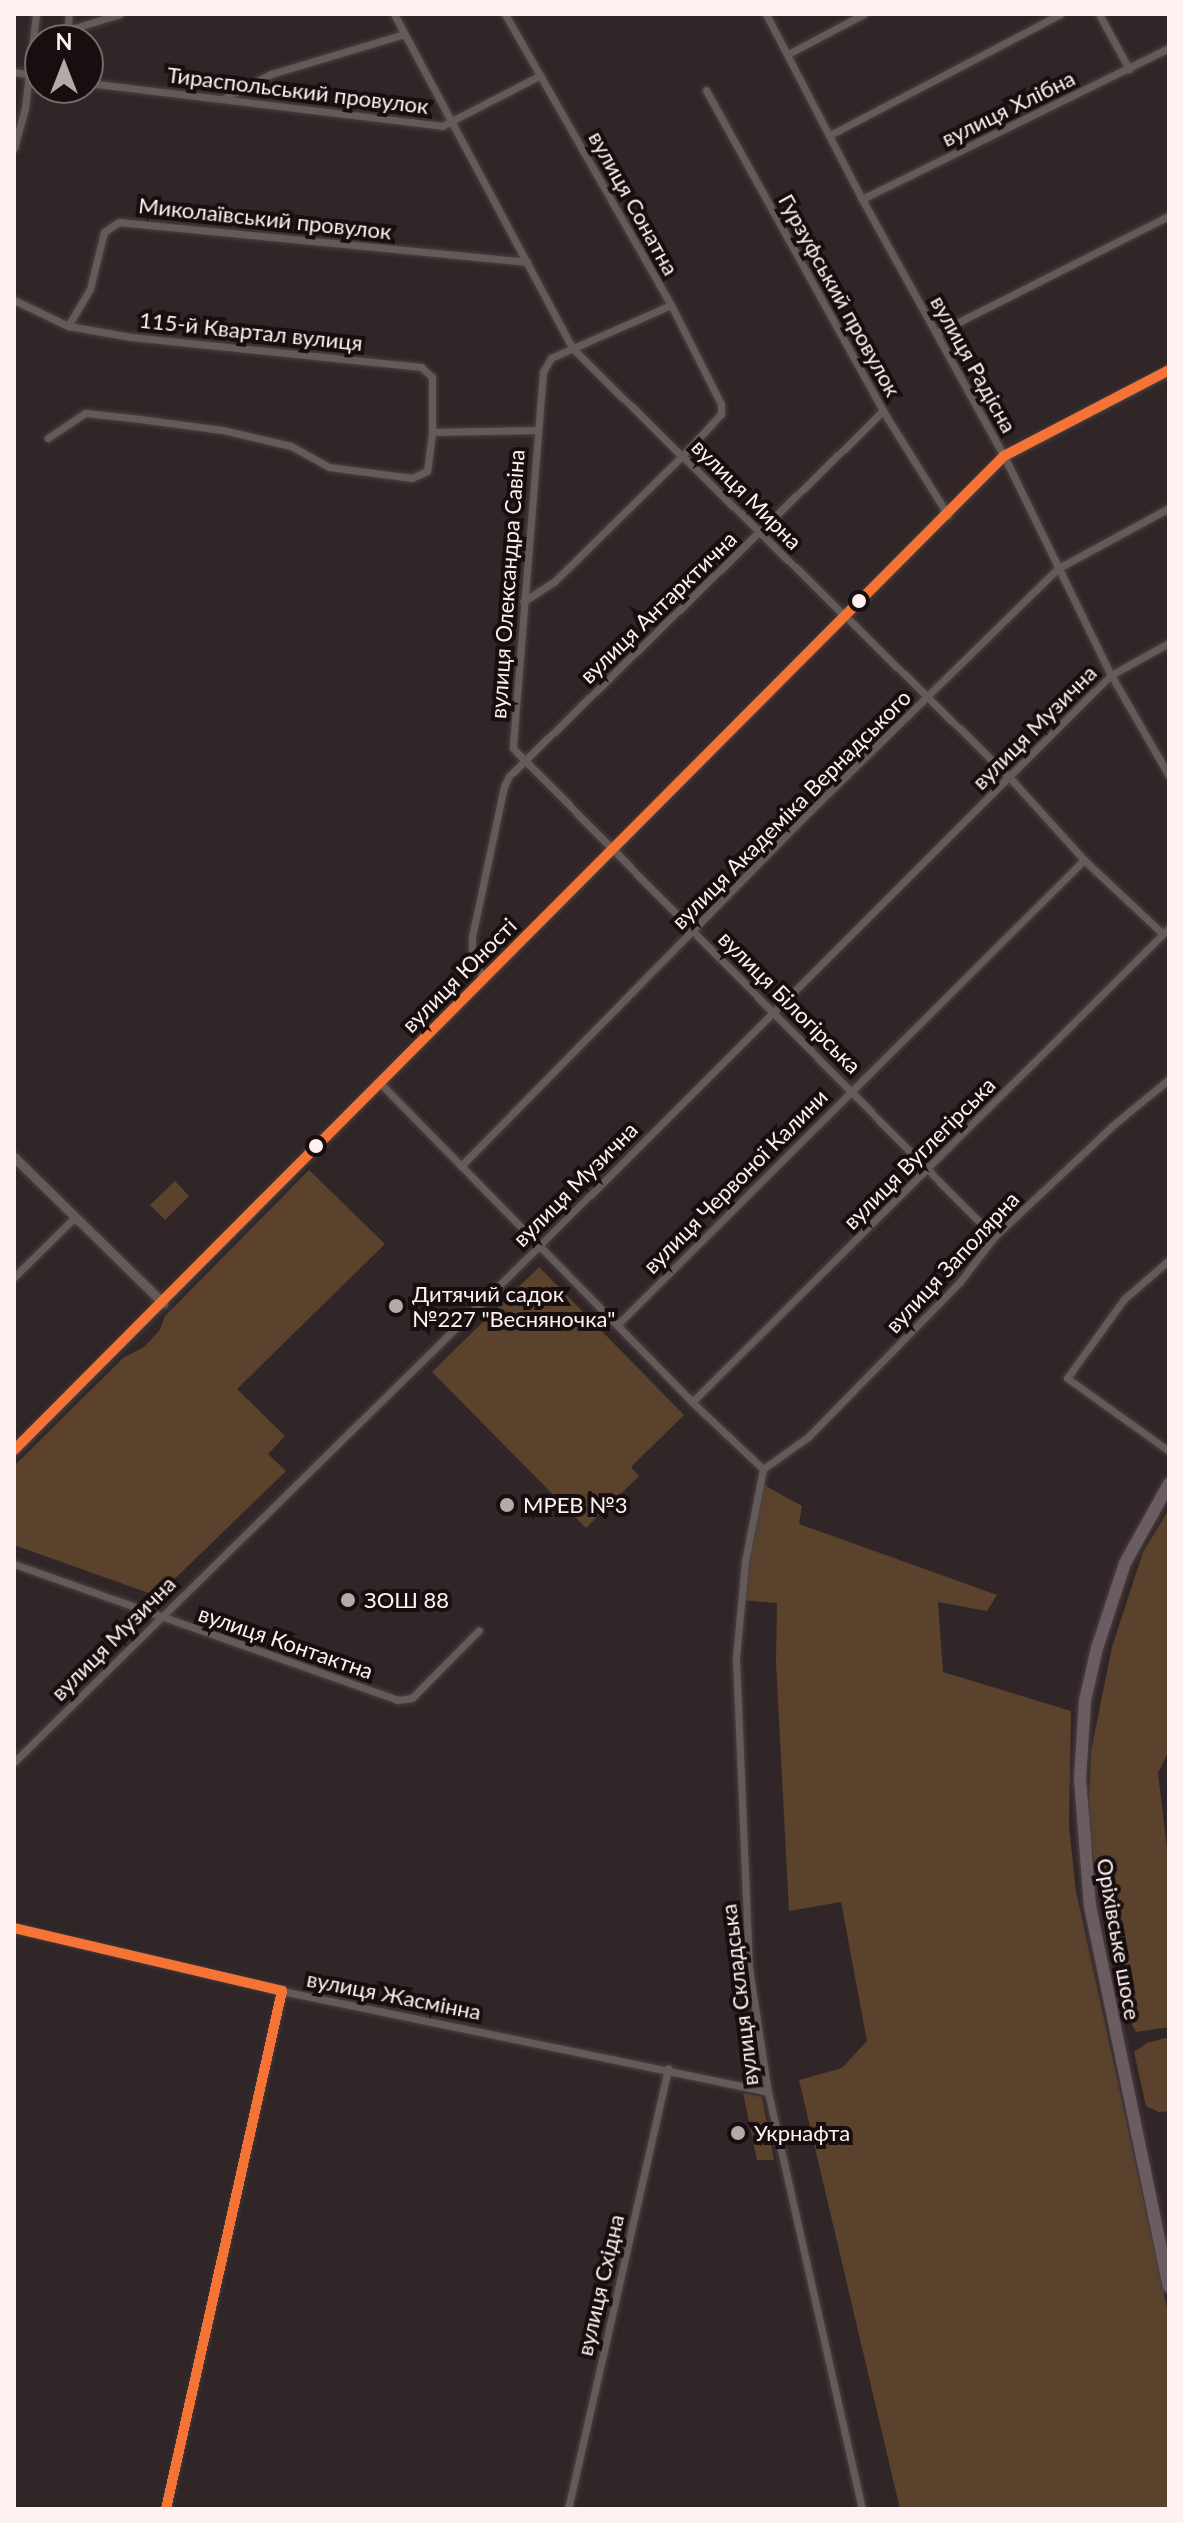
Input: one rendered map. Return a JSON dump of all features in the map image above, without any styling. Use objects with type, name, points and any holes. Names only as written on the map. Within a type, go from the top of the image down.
[{"type":"highway","name":"Оріхівське шосе","points":[[1169,1484],[1139,1534],[1113,1597],[1097,1648],[1084,1714],[1080,1779],[1083,1852],[1090,1906],[1169,2287]]},
{"type":"street","points":[[88,24],[120,14]]},
{"type":"street","name":"вулиця Мирна","points":[[394,14],[573,349],[1010,778],[1084,860],[1166,931]]},
{"type":"street","name":"вулиця Сонатна","points":[[505,14],[671,305],[718,394],[721,414],[683,455]]},
{"type":"street","name":"вулиця Радісна","points":[[766,14],[862,199],[1004,456],[1111,675],[1168,772]]},
{"type":"street","points":[[788,54],[864,14]]},
{"type":"street","points":[[830,135],[1060,14]]},
{"type":"street","points":[[1099,14],[1129,69]]},
{"type":"street","points":[[223,98],[271,74],[404,34]]},
{"type":"street","name":"вулиця Хлібна","points":[[862,199],[1169,48]]},
{"type":"street","name":"Тираспольський провулок","points":[[104,85],[421,124],[453,123],[541,75]]},
{"type":"street","name":"Гурзуфський провулок","points":[[706,90],[883,411],[948,515]]},
{"type":"street","points":[[14,148],[25,104]]},
{"type":"street","points":[[937,333],[1169,216]]},
{"type":"street","name":"Миколаївський провулок","points":[[68,326],[90,289],[104,232],[119,222],[527,262]]},
{"type":"street","name":"115-й Квартал вулиця","points":[[14,300],[68,326],[131,337],[421,367],[432,377],[432,432],[427,471],[412,478],[329,467],[291,446],[222,430],[140,419],[85,413],[48,438]]},
{"type":"street","name":"вулиця Олександра Савіна","points":[[525,761],[513,748],[543,372],[551,358],[671,305]]},
{"type":"street","name":"вулиця Юності","points":[[14,1450],[163,1303],[378,1081],[1004,456],[1169,370]]},
{"type":"street","name":"вулиця Антарктична","points":[[525,761],[883,411]]},
{"type":"street","points":[[432,432],[536,430]]},
{"type":"street","points":[[523,602],[555,581],[683,455]]},
{"type":"street","name":"вулиця Академіка Вернадського","points":[[461,1166],[810,811],[1057,569],[1169,508]]},
{"type":"street","name":"вулиця Музична","points":[[14,1762],[539,1246],[1111,675],[1169,643]]},
{"type":"street","points":[[482,977],[472,951],[472,937],[504,787],[525,761]]},
{"type":"street","name":"вулиця Білогірська","points":[[525,761],[994,1237]]},
{"type":"street","name":"вулиця Червоної Калини","points":[[617,1325],[1084,860]]},
{"type":"street","name":"вулиця Вуглегірська","points":[[692,1402],[929,1170],[1166,931]]},
{"type":"street","name":"вулиця Заполярна","points":[[763,1469],[808,1437],[959,1283],[994,1237],[1112,1126],[1169,1079]]},
{"type":"street","points":[[378,1081],[692,1402],[763,1469]]},
{"type":"street","points":[[14,1157],[163,1303]]},
{"type":"street","points":[[14,1277],[75,1217]]},
{"type":"street","points":[[1169,1260],[1124,1299],[1067,1378],[1169,1451]]},
{"type":"street","name":"вулиця Складська","points":[[763,1469],[745,1562],[736,1658],[749,1968],[768,2092],[862,2509]]},
{"type":"street","name":"вулиця Контактна","points":[[14,1564],[404,1701],[412,1698],[479,1630]]},
{"type":"street","name":"вулиця Жасмінна","points":[[14,1928],[282,1991],[668,2068],[768,2092]]},
{"type":"street","points":[[166,2509],[282,1991]]},
{"type":"street","name":"вулиця Східна","points":[[568,2509],[668,2068]]},
{"type":"shaded area","points":[[309,1170],[385,1244],[237,1389],[285,1436],[268,1454],[286,1471],[157,1596],[14,1545],[14,1466],[123,1358],[144,1347],[160,1330],[165,1316]]},
{"type":"shaded area","points":[[175,1181],[189,1196],[165,1220],[150,1205]]},
{"type":"shaded area","points":[[539,1267],[684,1415],[631,1467],[639,1476],[586,1528],[432,1372]]},
{"type":"shaded area","points":[[760,1483],[802,1506],[799,1524],[997,1595],[987,1611],[938,1602],[943,1672],[1071,1711],[1069,1826],[1076,1891],[1169,2317],[1169,2509],[900,2509],[799,2080],[842,2068],[867,2041],[841,1902],[789,1911],[776,1662],[777,1603],[742,1600]]},
{"type":"shaded area","points":[[1169,1509],[1169,1750],[1158,1773],[1169,1865],[1169,2027],[1136,2032],[1122,2006],[1088,1827],[1091,1751],[1112,1647],[1143,1552]]},
{"type":"shaded area","points":[[1169,2037],[1169,2111],[1159,2112],[1146,2106],[1134,2052],[1147,2043]]},
{"type":"shaded area","points":[[743,2093],[762,2097],[774,2160],[757,2160]]},
{"type":"transit line","points":[[14,1450],[1004,456],[1169,370]]},
{"type":"transit line","points":[[14,1928],[282,1991]]},
{"type":"transit line","points":[[166,2509],[282,1991]]},
{"type":"place","name":"Дитячий садок №227 \"Весняночка\"","points":[[396,1306]]},
{"type":"place","name":"МРЕВ №3","points":[[507,1505]]},
{"type":"place","name":"ЗОШ 88","points":[[348,1600]]},
{"type":"place","name":"Укрнафта","points":[[738,2133]]}]
